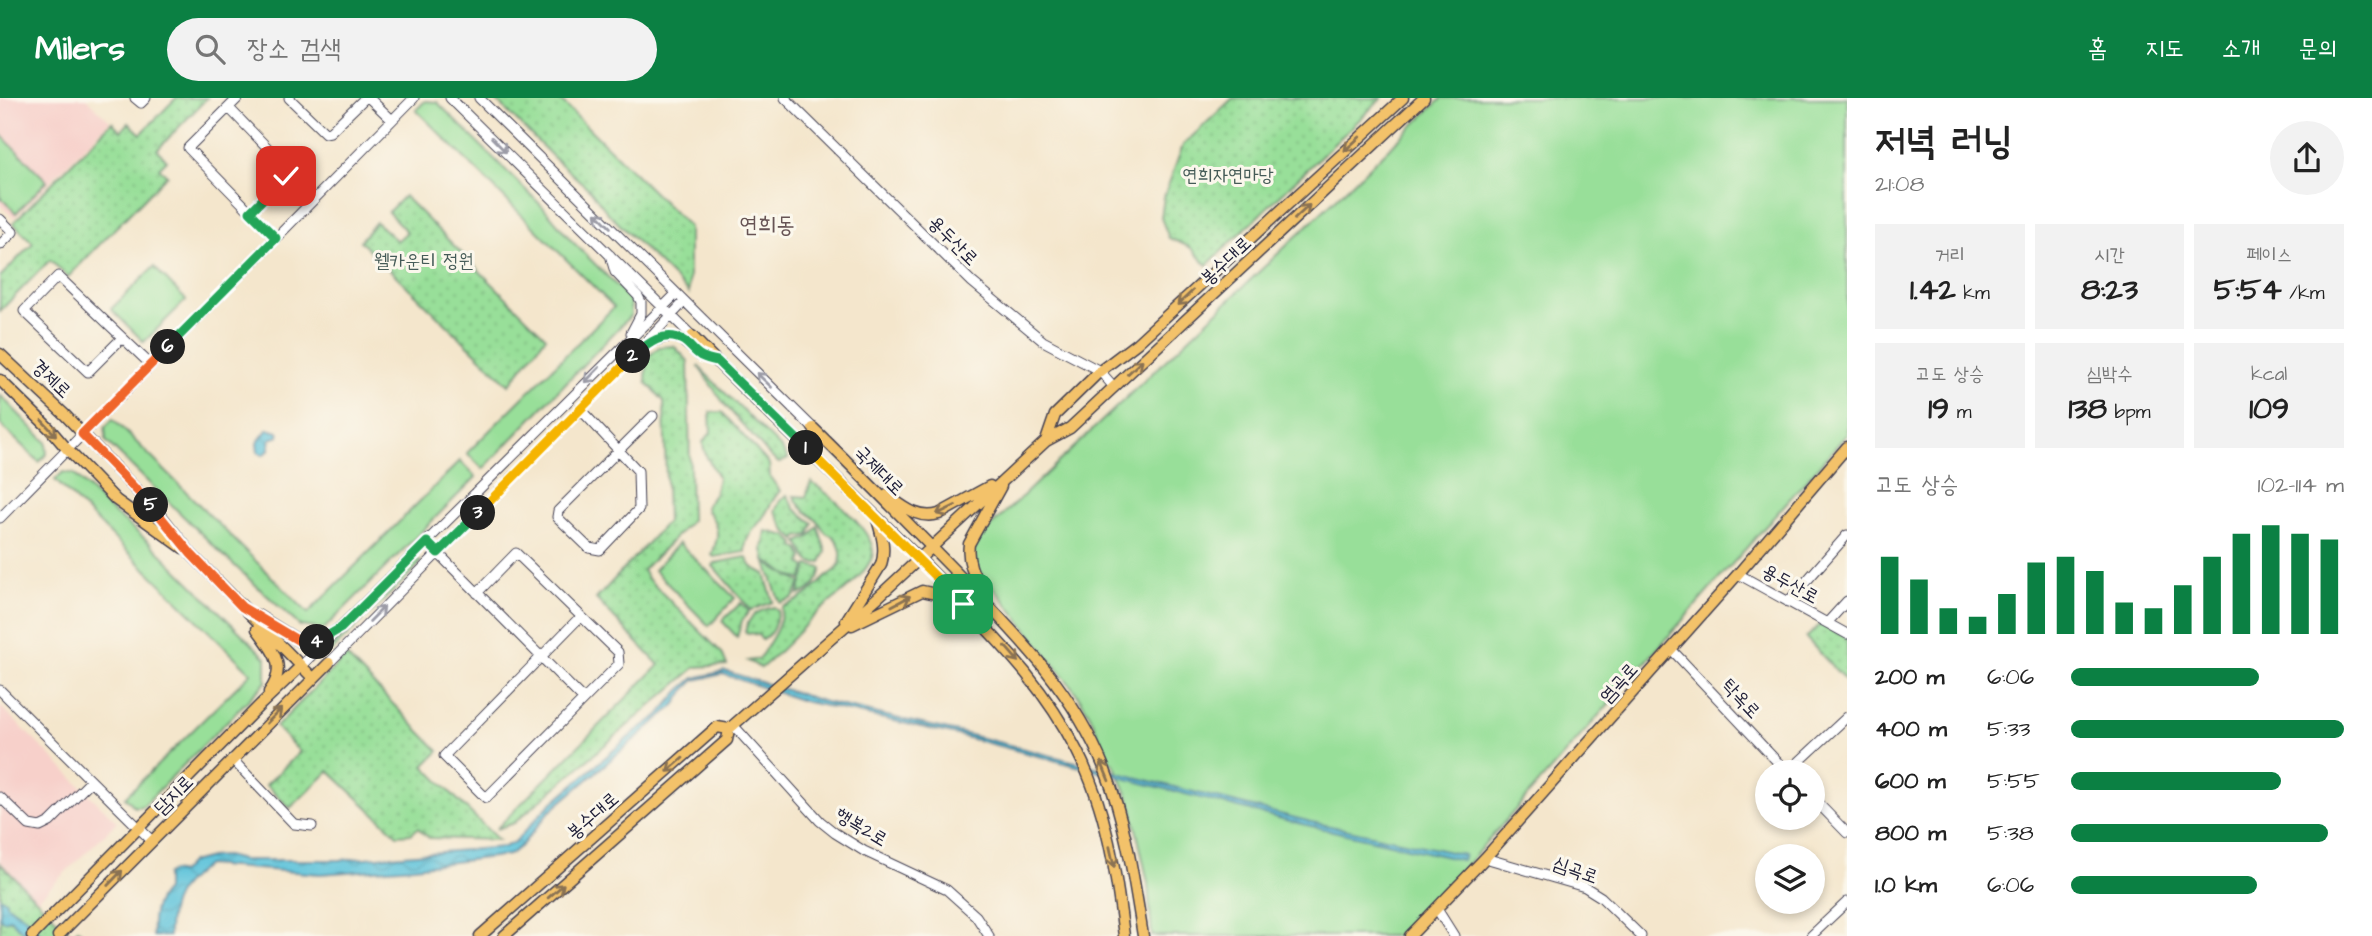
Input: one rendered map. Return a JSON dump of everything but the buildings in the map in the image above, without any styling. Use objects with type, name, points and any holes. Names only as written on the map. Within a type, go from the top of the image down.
[{"type":"main road","name":"봉수대로","points":[[1045,442],[1055,415],[1100,371],[1137,343],[1403,98]]},
{"type":"main road","name":"봉수대로","points":[[504,936],[727,740],[731,727],[840,631],[1045,442],[1070,428],[1424,98]]},
{"type":"main road","points":[[692,336],[717,361]]},
{"type":"main road","name":"경제로","points":[[0,354],[82,434],[162,517],[191,554],[313,677]]},
{"type":"main road","name":"국제대로","points":[[717,361],[877,516],[1017,659],[1049,704],[1072,742],[1094,792],[1110,848],[1124,936]]},
{"type":"main road","name":"경제로","points":[[0,380],[116,500],[191,554]]},
{"type":"main road","name":"국제대로","points":[[813,428],[992,609],[1058,684],[1105,769],[1133,872],[1143,936]]},
{"type":"main road","name":"염곡로","points":[[1410,936],[1485,858],[1846,449]]},
{"type":"main road","points":[[865,479],[913,512],[930,517],[1006,478]]},
{"type":"main road","points":[[992,609],[968,562],[969,544],[1006,478]]},
{"type":"main road","points":[[840,631],[883,558],[884,544],[877,516]]},
{"type":"main road","points":[[840,631],[922,591],[964,605]]},
{"type":"main road","points":[[242,607],[306,643],[318,642],[341,628]]},
{"type":"main road","points":[[242,607],[267,642],[278,663],[276,682],[261,704]]},
{"type":"main road","name":"담지로","points":[[58,936],[329,663]]},
{"type":"main road","points":[[32,936],[301,666]]},
{"type":"main road","name":"봉수대로","points":[[480,936],[717,727],[731,727]]},
{"type":"street","points":[[135,98],[141,103],[146,98]]},
{"type":"street","points":[[238,98],[188,148],[276,238]]},
{"type":"street","points":[[289,98],[325,133],[330,132],[367,98],[392,121]]},
{"type":"street","points":[[0,518],[414,98]]},
{"type":"street","points":[[450,98],[692,336]]},
{"type":"street","name":"국제대로","points":[[478,98],[813,428]]},
{"type":"street","name":"용두산로","points":[[785,98],[972,282],[1043,341],[1100,371],[1114,387]]},
{"type":"street","points":[[229,108],[289,173],[250,212]]},
{"type":"street","points":[[0,219],[13,232],[0,245]]},
{"type":"street","points":[[609,254],[615,272],[638,296],[642,309],[625,344]]},
{"type":"street","points":[[122,338],[88,372],[24,311],[58,276],[151,366]]},
{"type":"street","points":[[301,666],[676,294]]},
{"type":"street","points":[[329,663],[684,302]]},
{"type":"street","points":[[625,344],[638,335],[643,335],[634,355]]},
{"type":"street","points":[[634,355],[656,339],[673,337],[687,343],[700,356],[717,361]]},
{"type":"street","points":[[580,409],[618,449],[638,471],[639,509],[600,550],[589,548],[557,517],[558,511],[618,449],[653,416]]},
{"type":"street","points":[[868,508],[876,511],[884,509],[882,497]]},
{"type":"street","points":[[1788,602],[1847,535]]},
{"type":"street","points":[[427,542],[583,699]]},
{"type":"street","points":[[477,593],[516,552],[618,652],[620,659],[619,664],[486,798],[444,756],[580,616]]},
{"type":"street","name":"용두산로","points":[[1738,574],[1847,634]]},
{"type":"street","points":[[964,605],[958,588],[967,588],[978,595]]},
{"type":"street","name":"용두산로","points":[[1827,623],[1847,601]]},
{"type":"street","name":"탁옥로","points":[[1671,649],[1777,760]]},
{"type":"street","points":[[0,690],[151,840]]},
{"type":"street","points":[[1801,760],[1847,717]]},
{"type":"street","name":"행복2로","points":[[731,727],[820,821],[864,850],[947,890],[976,916],[989,936]]},
{"type":"street","points":[[232,759],[294,824],[312,826]]},
{"type":"street","points":[[0,797],[29,825],[40,827],[50,822],[91,781]]},
{"type":"street","points":[[1825,810],[1847,833]]},
{"type":"street","name":"심곡로","points":[[1485,858],[1585,887],[1601,897],[1641,936]]},
{"type":"street","points":[[1811,936],[1847,902]]},
{"type":"street","points":[[1437,909],[1454,936]]},
{"type":"shaded area","points":[[0,98],[86,98],[110,121],[14,218],[0,205]]},
{"type":"shaded area","points":[[0,706],[117,822],[37,900],[0,863]]},
{"type":"green space","points":[[176,98],[207,98],[157,150],[167,160],[159,168],[167,175],[68,277],[50,260],[0,311],[0,277],[33,243],[13,223],[112,122],[121,131],[129,123],[141,134]]},
{"type":"green space","points":[[494,98],[558,98],[689,227],[689,293],[607,212],[590,190]]},
{"type":"green space","name":"연희자연마당","points":[[1233,98],[1382,98],[1207,265],[1190,247],[1169,238],[1161,218],[1164,197],[1183,145]]},
{"type":"green space","points":[[1442,98],[1847,98],[1847,434],[1457,876],[1396,936],[1152,936],[1148,883],[1130,801],[1114,764],[1110,762],[1090,715],[1075,691],[1000,595],[977,570],[972,557],[974,545]]},
{"type":"green space","points":[[425,101],[437,102],[545,209],[571,240],[630,299],[631,315],[483,469],[467,453],[614,307],[416,110]]},
{"type":"green space","points":[[0,134],[47,181],[16,213],[0,197]]},
{"type":"green space","name":"웰카운티 정원","points":[[404,196],[546,337],[509,385],[360,241],[376,222],[397,241],[407,232],[388,212]]},
{"type":"green space","points":[[154,267],[186,300],[144,342],[111,309]]},
{"type":"green space","points":[[674,346],[688,361],[691,521],[643,570],[647,578],[722,653],[727,665],[696,667],[514,823],[496,829],[659,665],[596,599],[667,522],[664,401],[646,382],[647,358],[659,347]]},
{"type":"green space","points":[[698,366],[782,449],[788,459],[779,463],[771,457],[725,405]]},
{"type":"green space","points":[[0,395],[46,442],[47,454],[39,462],[0,424]]},
{"type":"green space","points":[[710,412],[722,412],[769,464],[770,477],[780,491],[749,536],[745,552],[714,557],[712,555],[717,531],[706,506],[715,493],[718,477],[707,457],[703,442],[711,433]]},
{"type":"green space","points":[[113,419],[308,613],[460,461],[476,477],[324,629],[300,626],[106,441],[105,427]]},
{"type":"green space","points":[[63,472],[74,474],[109,509],[149,542],[266,658],[266,682],[143,806],[135,807],[125,797],[251,673],[55,480]]},
{"type":"green space","points":[[811,482],[838,503],[858,524],[866,534],[873,553],[866,568],[852,584],[815,615],[761,668],[748,661],[759,659],[777,629],[782,607],[808,593],[836,569],[841,560],[840,548],[834,537],[826,533],[799,505],[794,496],[806,497]]},
{"type":"green space","points":[[787,495],[795,509],[813,523],[809,535],[796,540],[786,531],[775,511]]},
{"type":"green space","points":[[818,526],[826,552],[821,562],[816,563],[806,558],[798,542],[810,537]]},
{"type":"green space","points":[[766,531],[787,536],[795,544],[793,547],[799,549],[803,557],[801,563],[806,567],[802,580],[786,574],[765,560],[763,549]]},
{"type":"green space","points":[[679,543],[735,598],[709,626],[654,570]]},
{"type":"green space","points":[[746,557],[752,567],[765,574],[773,602],[751,610],[713,566],[715,563]]},
{"type":"green space","points":[[417,560],[421,561],[419,565],[328,652],[328,649]]},
{"type":"green space","points":[[766,563],[801,583],[793,598],[780,603]]},
{"type":"green space","points":[[808,565],[822,568],[821,573],[811,588],[798,595]]},
{"type":"green space","points":[[741,603],[749,611],[742,621],[737,637],[722,621]]},
{"type":"green space","points":[[774,607],[778,611],[776,620],[766,638],[762,640],[758,635],[745,632],[755,615]]},
{"type":"green space","points":[[1821,624],[1847,637],[1847,682],[1806,638]]},
{"type":"green space","points":[[346,656],[439,751],[424,766],[498,840],[429,838],[418,828],[411,834],[397,835],[329,771],[290,808],[266,785],[300,752],[276,727]]},
{"type":"green space","points":[[0,863],[72,935],[78,929],[86,936],[0,936]]},
{"type":"water","points":[[268,429],[278,432],[279,436],[270,439],[269,450],[263,455],[258,452],[257,443]]},
{"type":"water","points":[[725,671],[825,702],[962,733],[1311,822],[1464,855],[1462,860],[1298,823],[953,734],[803,701],[723,674],[695,680],[676,704],[548,813],[522,845],[509,855],[414,867],[320,874],[207,865],[182,887],[177,895],[169,923],[169,936],[153,936],[154,911],[166,890],[166,875],[172,871],[181,873],[191,862],[210,857],[226,856],[242,860],[340,860],[504,847],[515,842],[545,809],[636,731],[659,715],[694,678]]},
{"type":"water","points":[[0,897],[43,936],[27,936],[10,919],[4,921],[0,918]]},
{"type":"district","name":"연희동","points":[[767,224]]},
{"type":"route","points":[[286,176],[250,212],[276,238],[82,434],[162,517],[191,554],[242,607],[306,643],[318,642],[341,628],[427,542],[438,553],[646,344],[667,337],[679,338],[700,356],[717,361],[963,604]]}]
